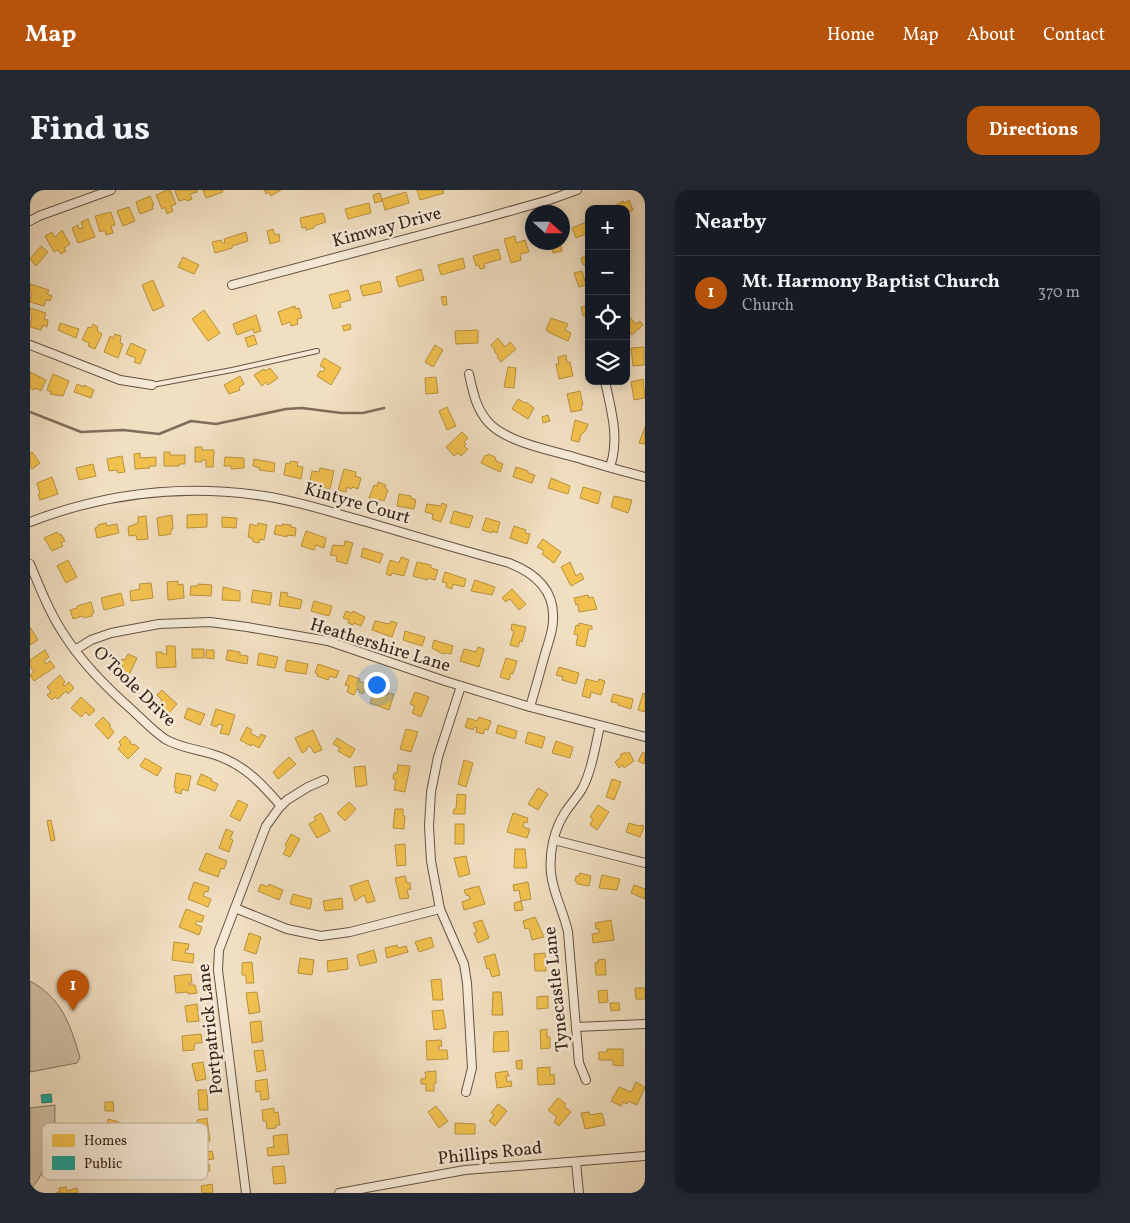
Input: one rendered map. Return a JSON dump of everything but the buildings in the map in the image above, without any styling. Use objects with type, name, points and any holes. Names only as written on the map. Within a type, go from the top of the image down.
[{"type":"street","points":[[30,220],[111,190]]},
{"type":"street","name":"Kimway Drive","points":[[232,285],[485,218],[577,190]]},
{"type":"street","points":[[30,346],[120,380],[152,385]]},
{"type":"street","points":[[469,374],[480,413],[496,430],[526,442],[645,477]]},
{"type":"street","points":[[606,385],[616,438],[610,468]]},
{"type":"street","name":"Kintyre Court","points":[[30,522],[81,505],[136,494],[176,491],[229,492],[266,496],[298,503],[509,563],[528,571],[534,576],[548,595],[553,611],[552,627],[530,707]]},
{"type":"street","name":"O'Toole Drive","points":[[30,564],[51,611],[74,650],[99,679],[160,735],[175,744],[221,757],[243,768],[258,779],[281,806]]},
{"type":"street","name":"Heathershire Lane","points":[[74,650],[91,640],[141,626],[210,622],[328,641],[530,707],[645,737]]},
{"type":"street","points":[[461,686],[438,757],[431,792],[429,826],[431,861],[440,908],[464,964],[467,984],[472,1068],[466,1092]]},
{"type":"street","name":"Tynecastle Lane","points":[[586,1080],[579,1063],[568,932],[555,894],[551,872],[551,852],[557,827],[582,789],[589,772],[600,726]]},
{"type":"street","name":"Portpatrick Lane","points":[[246,1193],[218,970],[219,950],[262,835],[281,806],[298,793],[324,780]]},
{"type":"street","points":[[554,840],[645,863]]},
{"type":"street","points":[[235,908],[287,929],[321,936],[350,932],[440,908]]},
{"type":"street","points":[[576,1027],[645,1024]]},
{"type":"street","name":"Phillips Road","points":[[338,1193],[465,1170],[645,1156]]},
{"type":"street","points":[[576,1162],[579,1193]]},
{"type":"lane","points":[[152,385],[317,351]]},
{"type":"shaded area","points":[[30,981],[50,996],[64,1014],[80,1058],[77,1063],[30,1072]]},
{"type":"shaded area","points":[[55,1105],[54,1123],[42,1123],[42,1173],[30,1190],[30,1108]]},
{"type":"waterway","points":[[30,412],[81,432],[123,430],[159,434],[191,421],[216,424],[286,409],[302,408],[341,413],[363,413],[384,408]]},
{"type":"place","name":"Mt. Harmony Baptist Church","points":[[73,1011]]}]
